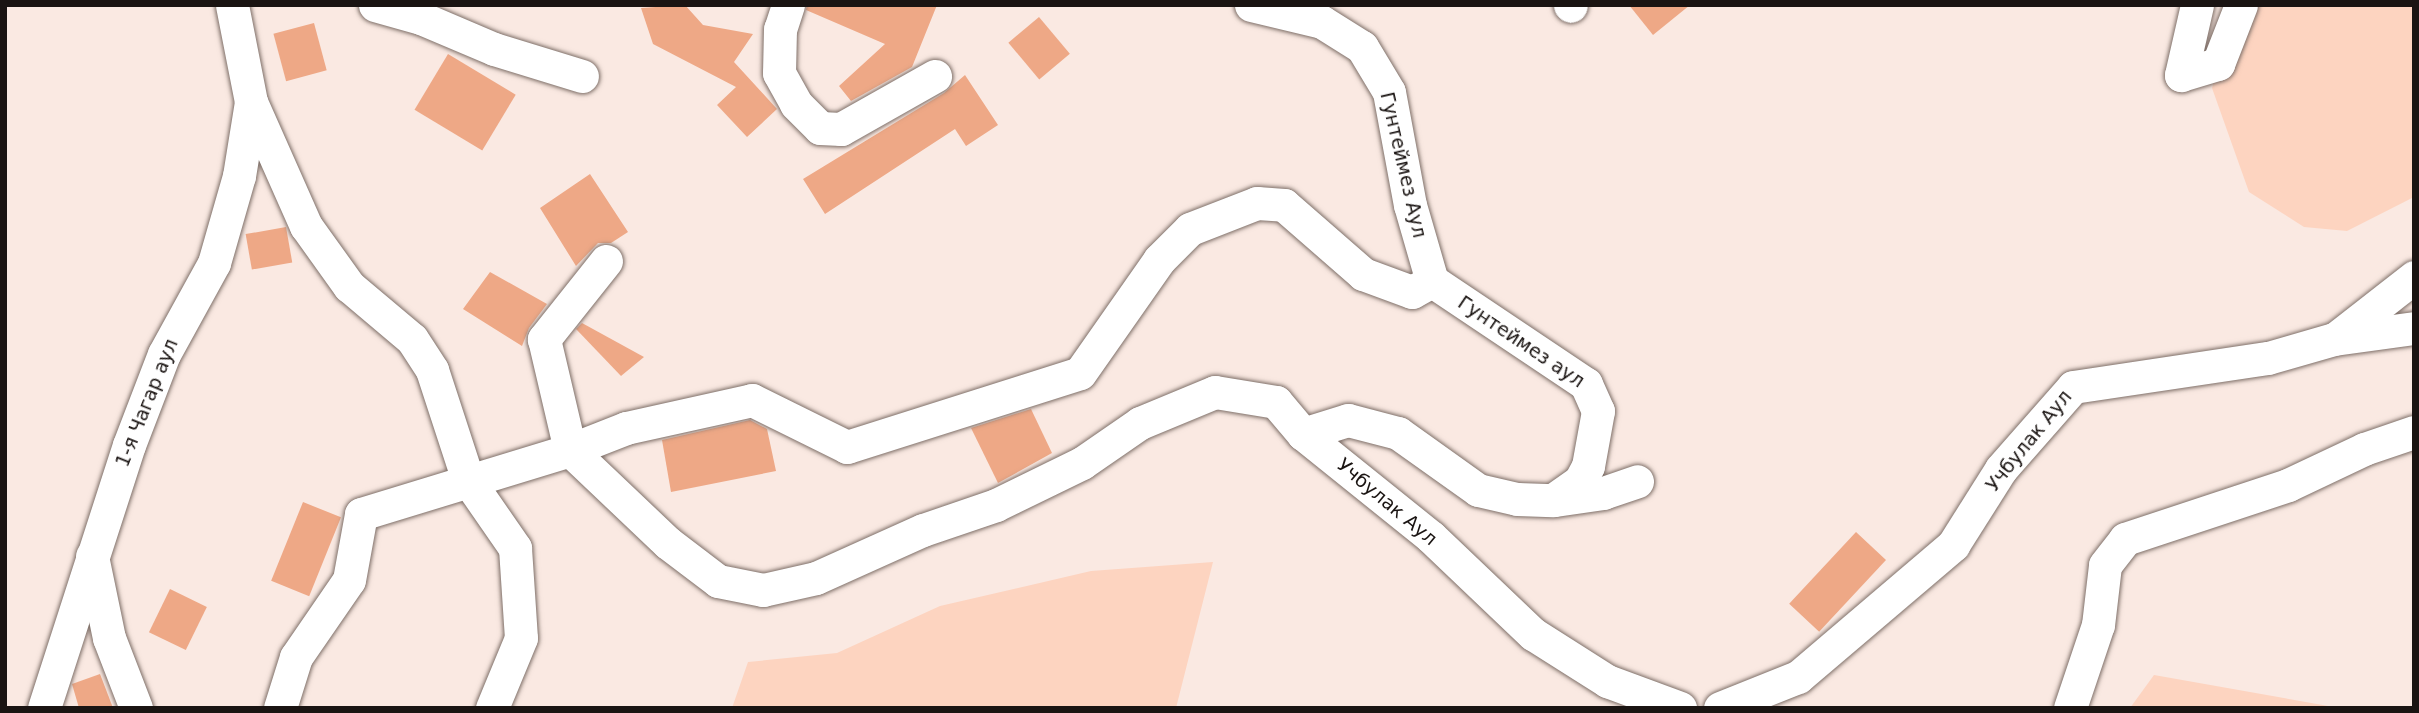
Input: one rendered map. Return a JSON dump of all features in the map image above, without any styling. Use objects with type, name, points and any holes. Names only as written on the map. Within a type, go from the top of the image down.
[{"type":"street","points":[[232,5],[251,102],[306,226],[349,286],[412,339],[432,370],[468,480],[515,548],[521,638],[492,708]]},
{"type":"street","points":[[375,5],[421,18],[494,49],[582,76],[447,5]]},
{"type":"street","points":[[788,5],[780,29],[779,74],[796,104],[820,128],[841,129],[935,76]]},
{"type":"street","name":"Гунтеймез Аул","points":[[1251,5],[1322,22],[1362,47],[1389,92],[1410,205],[1432,281]]},
{"type":"street","points":[[2197,5],[2181,75],[2218,64],[2241,5]]},
{"type":"street","name":"1-я Чагар аул","points":[[44,708],[92,555],[163,354],[214,263],[239,176],[251,102]]},
{"type":"street","points":[[280,708],[296,657],[349,580],[361,514],[570,450],[626,428],[752,400],[847,447],[1080,373],[1167,252],[1191,229],[1257,203],[1284,205],[1363,274],[1412,292],[1432,281]]},
{"type":"street","points":[[570,450],[544,339],[606,261]]},
{"type":"street","points":[[2334,339],[2414,277]]},
{"type":"street","name":"Гунтеймез аул","points":[[1432,281],[1586,384],[1595,396],[1596,429],[1588,466],[1580,481],[1553,500]]},
{"type":"street","name":"Учбулак Аул","points":[[1720,708],[1798,677],[1953,545],[2001,469],[2073,387],[2268,358],[2334,339],[2414,328]]},
{"type":"street","name":"Учбулак Аул","points":[[570,450],[668,543],[718,581],[763,590],[816,578],[923,530],[996,505],[1082,463],[1140,423],[1215,392],[1276,402],[1304,434],[1431,537],[1534,634],[1607,681],[1680,708]]},
{"type":"street","points":[[1304,434],[1348,420],[1398,433],[1478,490],[1517,499],[1553,500],[1603,493],[1637,481]]},
{"type":"street","points":[[2070,708],[2098,625],[2105,565],[2116,548],[2137,533],[2288,485],[2364,449],[2414,432]]},
{"type":"street","points":[[92,555],[109,638],[136,708]]},
{"type":"shaded area","points":[[2237,5],[2414,5],[2414,197],[2347,231],[2304,227],[2249,192],[2212,88]]},
{"type":"shaded area","points":[[1213,562],[1176,708],[732,708],[748,662],[837,653],[940,606],[1091,571]]},
{"type":"shaded area","points":[[2154,675],[2328,706],[2333,708],[2130,708]]},
{"type":"building","points":[[685,5],[703,25],[753,34],[734,62],[777,109],[747,137],[717,105],[736,87],[653,44],[641,8]]},
{"type":"building","points":[[807,5],[937,5],[912,67],[851,101],[839,86],[885,44],[806,10]]},
{"type":"building","points":[[1629,5],[1690,5],[1653,35]]},
{"type":"building","points":[[1039,17],[1070,54],[1039,79],[1008,43]]},
{"type":"building","points":[[314,23],[327,70],[286,81],[273,34]]},
{"type":"building","points":[[448,54],[516,95],[482,150],[415,110]]},
{"type":"building","points":[[965,75],[998,125],[966,146],[955,129],[825,214],[803,179],[944,93]]},
{"type":"building","points":[[590,174],[628,232],[611,243],[598,243],[576,266],[540,208]]},
{"type":"building","points":[[286,227],[292,262],[252,270],[246,234]]},
{"type":"building","points":[[490,272],[547,304],[529,328],[522,346],[463,309]]},
{"type":"building","points":[[582,323],[644,357],[621,376],[576,329]]},
{"type":"building","points":[[1031,409],[1052,453],[998,483],[971,428]]},
{"type":"building","points":[[750,420],[767,429],[776,471],[671,492],[662,440]]},
{"type":"building","points":[[303,502],[341,517],[309,596],[271,581]]},
{"type":"building","points":[[1856,532],[1886,560],[1819,632],[1789,604]]},
{"type":"building","points":[[170,589],[207,607],[186,650],[149,632]]},
{"type":"building","points":[[100,674],[113,708],[79,708],[72,684]]}]
